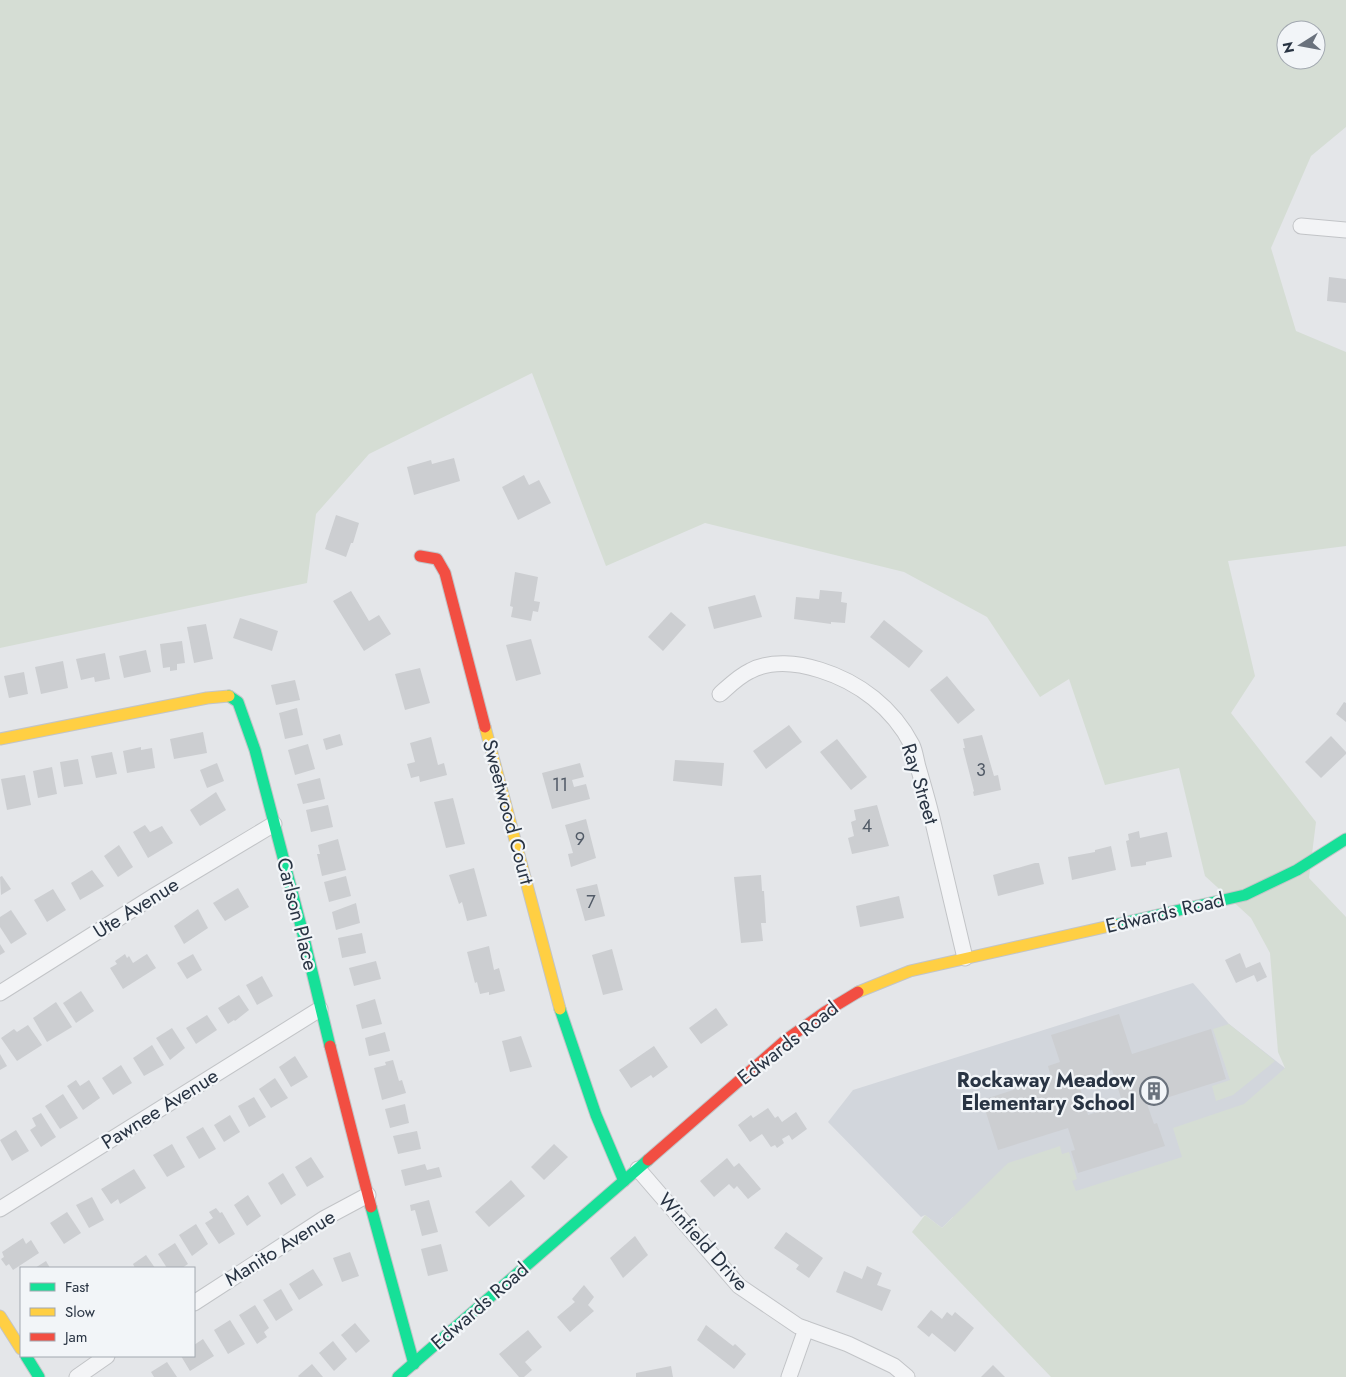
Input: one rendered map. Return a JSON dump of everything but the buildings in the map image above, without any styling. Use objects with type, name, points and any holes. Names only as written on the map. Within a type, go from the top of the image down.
[{"type":"street","points":[[1301,226],[1346,230]]},
{"type":"street","name":"Sweetwood Court","points":[[420,556],[437,559],[445,573],[564,1025],[584,1082],[624,1181]]},
{"type":"street","name":"Ray Street","points":[[720,694],[749,671],[767,666],[792,664],[834,674],[871,696],[887,711],[901,728],[912,746],[925,790],[965,958]]},
{"type":"street","name":"Carlson Place","points":[[0,739],[207,698],[230,696],[238,702],[255,750],[368,1195],[414,1364]]},
{"type":"street","name":"Ute Avenue","points":[[0,994],[154,896],[274,824]]},
{"type":"street","name":"Edwards Road","points":[[398,1377],[787,1039],[822,1013],[850,996],[910,971],[1245,894],[1270,885],[1301,868],[1346,839]]},
{"type":"street","name":"Pawnee Avenue","points":[[0,1209],[320,1009]]},
{"type":"street","name":"Winfield Drive","points":[[638,1169],[739,1286],[789,1321],[856,1348],[894,1366],[906,1377]]},
{"type":"street","name":"Manito Avenue","points":[[195,1302],[325,1218],[368,1195]]},
{"type":"street","points":[[0,1316],[20,1347]]},
{"type":"street","points":[[790,1377],[806,1329]]},
{"type":"street","points":[[27,1357],[39,1377]]},
{"type":"street","points":[[77,1377],[106,1357]]},
{"type":"shaded area","points":[[0,0],[1346,0],[1346,127],[1311,156],[1271,248],[1296,331],[1346,352],[1346,546],[1228,561],[1255,676],[1231,713],[1316,822],[1309,878],[1346,917],[1346,1377],[1051,1377],[912,1232],[925,1215],[942,1228],[1008,1163],[1060,1146],[1062,1154],[1069,1152],[1077,1179],[1072,1181],[1076,1191],[1182,1157],[1173,1128],[1244,1104],[1285,1068],[1278,1052],[1270,953],[1251,918],[1205,876],[1179,768],[1105,785],[1069,679],[1040,697],[987,617],[904,572],[705,523],[606,566],[532,373],[369,454],[316,514],[307,583],[0,648]]},
{"type":"shaded area","points":[[1193,983],[1229,1024],[1285,1068],[1327,1191],[953,1217],[942,1228],[925,1215],[921,1217],[828,1122],[853,1090]]},
{"type":"shaded area","points":[[1229,1024],[1275,1061],[1233,1095],[1216,1101],[1212,1086],[1230,1080],[1213,1029]]},
{"type":"traffic: fast","points":[[229,696],[238,702],[255,750],[330,1046]]},
{"type":"traffic: fast","points":[[1114,925],[1245,895],[1297,870],[1346,839]]},
{"type":"traffic: fast","points":[[560,1009],[596,1115],[624,1181]]},
{"type":"traffic: fast","points":[[398,1377],[648,1160]]},
{"type":"traffic: fast","points":[[371,1207],[414,1364]]},
{"type":"traffic: fast","points":[[27,1357],[39,1377]]},
{"type":"traffic: slow","points":[[0,739],[207,698],[229,696]]},
{"type":"traffic: slow","points":[[485,727],[560,1009]]},
{"type":"traffic: slow","points":[[858,992],[910,971],[1114,925]]},
{"type":"traffic: slow","points":[[0,1316],[20,1347]]},
{"type":"traffic: jam","points":[[420,556],[437,559],[445,573],[485,727]]},
{"type":"traffic: jam","points":[[648,1160],[787,1039],[825,1012],[858,992]]},
{"type":"traffic: jam","points":[[330,1046],[371,1207]]},
{"type":"place","name":"Rockaway Meadow Elementary School","points":[[1154,1091]]}]
